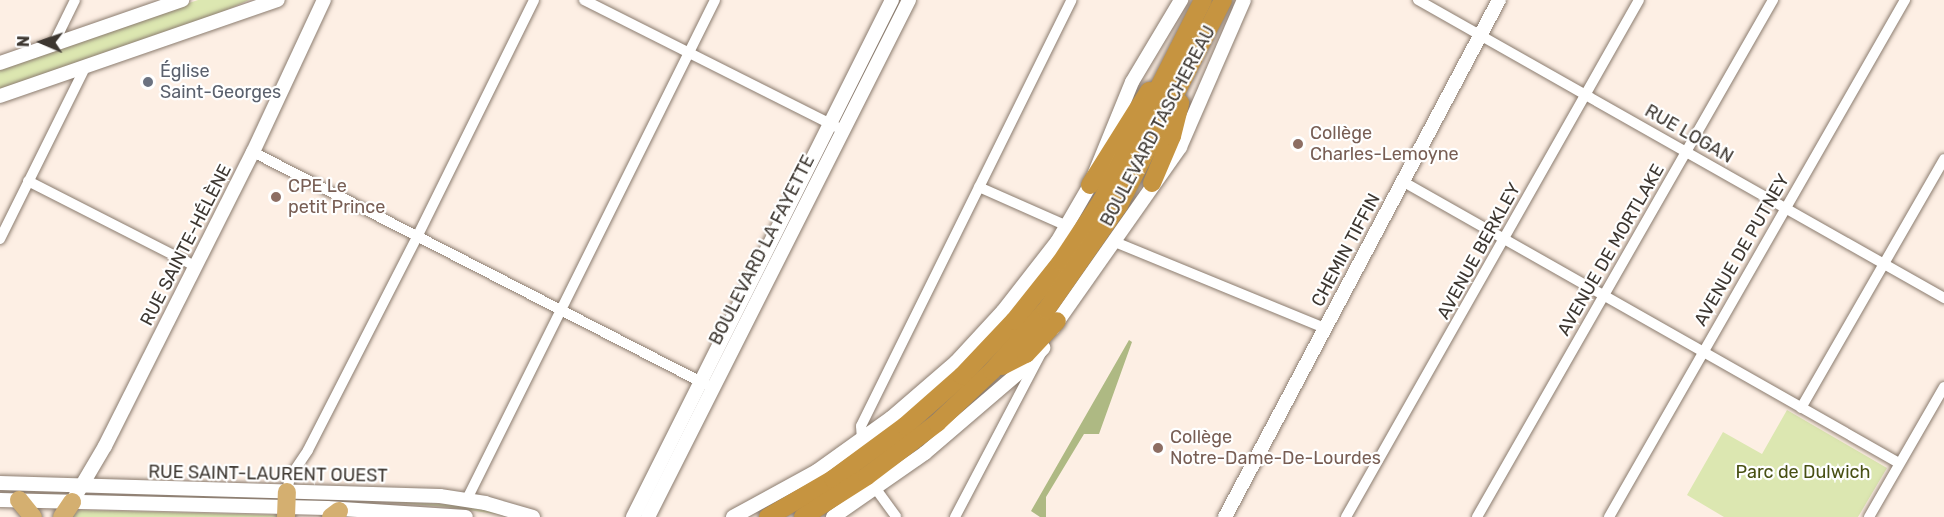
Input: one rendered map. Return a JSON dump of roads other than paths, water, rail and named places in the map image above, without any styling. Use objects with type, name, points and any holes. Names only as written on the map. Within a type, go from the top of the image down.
[{"type":"highway","name":"BOULEVARD TASCHEREAU","points":[[768,517],[833,479],[893,436],[948,390],[1006,331],[1088,222],[1203,0]]},
{"type":"highway","name":"BOULEVARD TASCHEREAU","points":[[803,517],[896,455],[992,371],[1046,310],[1098,238],[1138,171],[1223,0]]},
{"type":"highway","points":[[1090,185],[1130,116],[1176,56]]},
{"type":"highway","points":[[1152,183],[1172,136],[1188,70]]},
{"type":"highway","points":[[992,371],[1026,354],[1057,321]]},
{"type":"main road","points":[[20,500],[33,517]]},
{"type":"street","points":[[53,45],[75,0]]},
{"type":"street","points":[[0,63],[182,0]]},
{"type":"street","points":[[0,96],[278,0]]},
{"type":"street","name":"RUE SAINTE-HÉLÈNE","points":[[67,510],[82,486],[253,152],[324,0]]},
{"type":"street","points":[[287,505],[299,459],[308,450],[417,237],[534,0]]},
{"type":"street","points":[[584,0],[837,127]]},
{"type":"street","points":[[466,499],[558,311],[716,0]]},
{"type":"street","name":"BOULEVARD LA FAYETTE","points":[[837,127],[892,0]]},
{"type":"street","name":"BOULEVARD LA FAYETTE","points":[[633,517],[707,385],[837,127],[909,0]]},
{"type":"street","points":[[862,440],[861,426],[1072,0]]},
{"type":"street","name":"BOULEVARD TASCHEREAU","points":[[733,517],[794,484],[862,440],[965,353],[1014,297],[1067,226],[1090,185],[1132,82],[1181,0]]},
{"type":"street","name":"BOULEVARD TASCHEREAU","points":[[833,517],[876,489],[967,418],[1042,348],[1057,321],[1184,140],[1244,0]]},
{"type":"street","name":"RUE LOGAN","points":[[1418,0],[1944,298]]},
{"type":"street","name":"CHEMIN TIFFIN","points":[[1226,517],[1499,0]]},
{"type":"street","name":"AVENUE BERKLEY","points":[[1346,517],[1639,0]]},
{"type":"street","name":"AVENUE DE MORTLAKE","points":[[1477,517],[1773,0]]},
{"type":"street","name":"AVENUE DE PUTNEY","points":[[1609,517],[1905,0]]},
{"type":"street","points":[[0,239],[86,66]]},
{"type":"street","points":[[253,152],[558,311],[707,385]]},
{"type":"street","points":[[1801,408],[1944,159]]},
{"type":"street","points":[[28,181],[195,266]]},
{"type":"street","points":[[1402,181],[1899,464]]},
{"type":"street","points":[[979,187],[1067,226]]},
{"type":"street","points":[[1114,242],[1325,328]]},
{"type":"street","points":[[955,517],[997,432],[1015,406],[1042,348]]},
{"type":"street","name":"BOULEVARD LA FAYETTE","points":[[651,514],[707,385]]},
{"type":"street","points":[[1869,517],[1944,387]]},
{"type":"street","name":"RUE SAINT-LAURENT OUEST","points":[[0,483],[82,486],[287,505],[335,514],[466,517]]},
{"type":"street","points":[[876,489],[896,517]]},
{"type":"street","name":"RUE SAINT-LAURENT OUEST","points":[[0,500],[20,500],[67,510],[466,499],[532,517]]},
{"type":"place","name":"Église Saint-Georges","points":[[148,82]]},
{"type":"place","name":"Collège Charles-Lemoyne","points":[[1298,144]]},
{"type":"place","name":"CPE Le petit Prince","points":[[276,197]]},
{"type":"place","name":"Collège Notre-Dame-De-Lourdes","points":[[1158,448]]},
{"type":"park label","name":"Parc de Dulwich","points":[[1803,472]]}]
